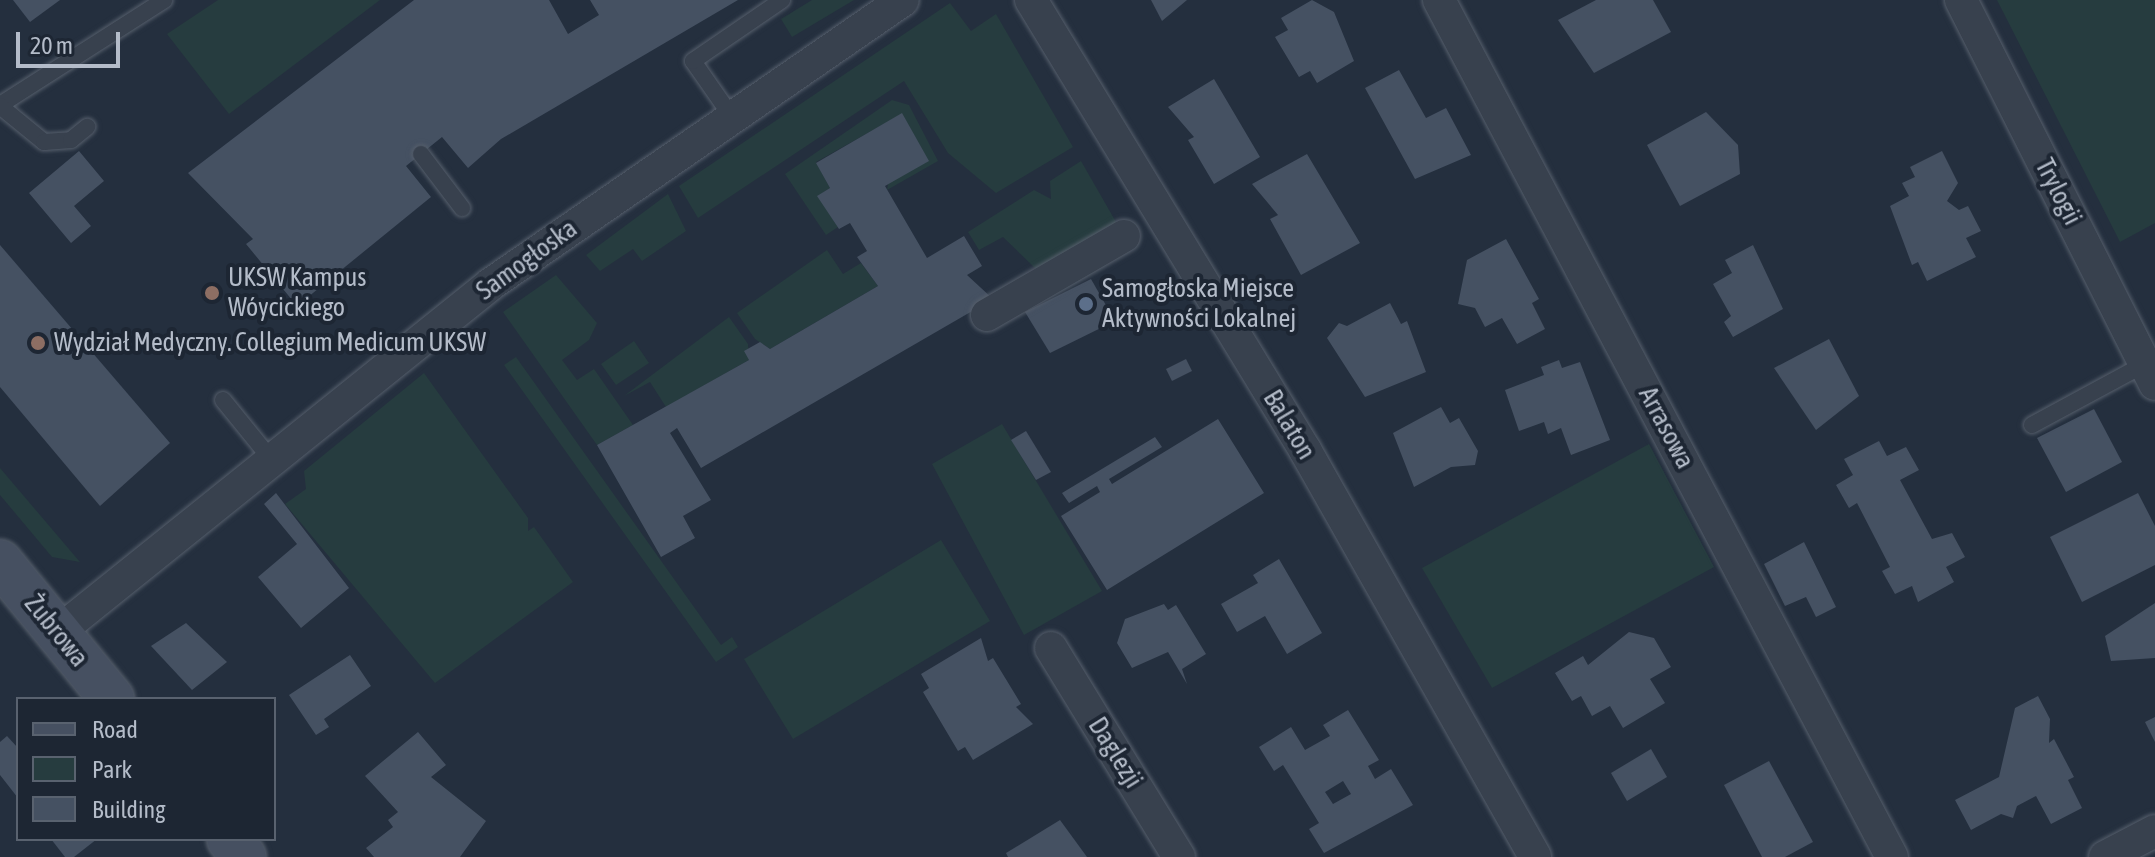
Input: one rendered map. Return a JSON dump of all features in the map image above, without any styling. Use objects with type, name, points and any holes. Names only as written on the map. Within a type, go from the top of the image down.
[{"type":"street","name":"Samogłoska","points":[[57,633],[491,284],[903,0]]},
{"type":"street","name":"Balaton","points":[[1031,0],[1305,450],[1535,857]]},
{"type":"street","name":"Arrasowa","points":[[1439,0],[1892,857]]},
{"type":"street","name":"Trylogii","points":[[1961,0],[2150,374]]},
{"type":"street","points":[[987,315],[1124,236]]},
{"type":"street","name":"Żubrowa","points":[[0,562],[110,697]]},
{"type":"street","name":"Daglezji","points":[[1051,648],[1179,857]]},
{"type":"street","points":[[2105,857],[2155,831]]},
{"type":"street","points":[[231,841],[244,857]]},
{"type":"lane","points":[[732,117],[693,61],[782,0]]},
{"type":"lane","points":[[87,127],[71,140],[44,142],[0,105],[157,2]]},
{"type":"lane","points":[[421,154],[462,208]]},
{"type":"lane","points":[[2032,425],[2150,374]]},
{"type":"lane","points":[[223,400],[271,459]]},
{"type":"green space","points":[[218,0],[380,0],[229,114],[167,34]]},
{"type":"green space","points":[[812,0],[854,0],[792,37],[781,19]]},
{"type":"green space","points":[[1997,0],[2155,0],[2155,223],[2120,242]]},
{"type":"green space","points":[[950,3],[971,31],[996,14],[1073,147],[996,193],[948,153],[904,81],[698,218],[679,186]]},
{"type":"green space","points":[[892,100],[909,105],[938,161],[887,190],[900,115],[816,162],[830,188],[818,196],[838,227],[826,235],[785,174]]},
{"type":"green space","points":[[1081,161],[1120,229],[1038,271],[1003,237],[979,250],[968,232],[1034,190],[1051,199],[1050,181]]},
{"type":"green space","points":[[668,194],[686,231],[642,261],[633,249],[600,271],[586,255]]},
{"type":"green space","points":[[827,250],[843,274],[861,263],[878,286],[770,349],[755,339],[737,313]]},
{"type":"green space","points":[[556,275],[597,323],[589,340],[562,360],[577,380],[594,369],[633,425],[597,445],[503,312]]},
{"type":"green space","points":[[729,317],[748,344],[749,360],[666,407],[650,382],[624,396]]},
{"type":"green space","points":[[634,341],[649,363],[616,385],[601,364]]},
{"type":"green space","points":[[516,357],[721,645],[732,637],[738,647],[716,662],[504,365]]},
{"type":"green space","points":[[424,373],[528,518],[528,531],[534,527],[573,582],[435,683],[285,504],[306,489],[304,471]]},
{"type":"green space","points":[[1002,424],[1102,591],[1024,635],[932,464]]},
{"type":"green space","points":[[1649,444],[1714,567],[1492,688],[1422,568]]},
{"type":"green space","points":[[0,468],[80,562],[52,557],[0,495]]},
{"type":"green space","points":[[941,540],[990,621],[793,739],[744,659]]},
{"type":"building","points":[[13,0],[60,0],[30,22]]},
{"type":"building","points":[[414,0],[549,0],[568,34],[599,15],[590,0],[738,0],[501,139],[468,168],[442,137],[406,166],[431,197],[297,306],[246,244],[253,239],[188,173]]},
{"type":"building","points":[[1151,0],[1187,0],[1162,21]]},
{"type":"building","points":[[1312,0],[1334,12],[1354,61],[1317,83],[1310,71],[1299,77],[1275,37],[1288,30],[1281,18]]},
{"type":"building","points":[[1596,0],[1653,0],[1671,32],[1594,73],[1558,20]]},
{"type":"building","points":[[1399,70],[1426,118],[1446,108],[1471,155],[1415,179],[1365,88]]},
{"type":"building","points":[[1214,79],[1260,157],[1214,184],[1188,140],[1194,137],[1168,107]]},
{"type":"building","points":[[1706,112],[1738,145],[1740,174],[1680,206],[1647,145]]},
{"type":"building","points":[[902,113],[929,161],[885,186],[927,258],[964,236],[982,266],[967,275],[993,299],[701,468],[677,428],[670,433],[711,500],[683,516],[695,538],[661,557],[597,445],[749,360],[744,351],[760,342],[770,349],[878,286],[857,257],[867,251],[850,223],[839,229],[817,196],[830,188],[816,163]]},
{"type":"building","points":[[79,151],[104,181],[74,206],[91,226],[71,243],[29,193]]},
{"type":"building","points":[[1942,151],[1958,183],[1947,201],[1959,210],[1968,206],[1981,231],[1966,238],[1976,257],[1927,281],[1918,262],[1912,265],[1890,206],[1909,196],[1902,183],[1915,177],[1910,167]]},
{"type":"building","points":[[1307,154],[1360,243],[1301,275],[1270,219],[1278,215],[1252,184]]},
{"type":"building","points":[[1506,239],[1539,299],[1532,303],[1545,329],[1517,344],[1502,318],[1485,327],[1475,308],[1458,304],[1467,260]]},
{"type":"building","points":[[0,245],[170,443],[100,506],[0,387]]},
{"type":"building","points":[[1753,245],[1783,309],[1733,337],[1724,322],[1731,316],[1713,284],[1732,273],[1725,260]]},
{"type":"building","points":[[1091,279],[1115,321],[1050,353],[1025,312]]},
{"type":"building","points":[[1390,303],[1401,324],[1407,321],[1426,372],[1365,397],[1327,338],[1339,323],[1347,326]]},
{"type":"building","points":[[1829,339],[1859,396],[1816,430],[1774,368]]},
{"type":"building","points":[[1186,359],[1192,371],[1172,381],[1166,369]]},
{"type":"building","points":[[1559,360],[1562,368],[1580,362],[1610,440],[1571,455],[1561,428],[1548,434],[1544,422],[1519,431],[1505,390],[1544,375],[1541,367]]},
{"type":"building","points":[[1441,407],[1450,423],[1459,418],[1478,451],[1475,465],[1451,467],[1414,487],[1393,433]]},
{"type":"building","points":[[2094,409],[2122,462],[2066,492],[2037,438]]},
{"type":"building","points":[[1218,419],[1264,493],[1107,590],[1061,516],[1100,492],[1097,486],[1069,503],[1062,493],[1155,437],[1162,447],[1109,479],[1112,484]]},
{"type":"building","points":[[1026,431],[1051,472],[1036,480],[1011,440]]},
{"type":"building","points":[[1879,441],[1887,456],[1906,447],[1919,470],[1900,480],[1932,539],[1952,533],[1965,557],[1946,567],[1954,582],[1918,602],[1912,586],[1895,594],[1882,571],[1890,567],[1857,503],[1849,508],[1836,485],[1853,475],[1844,459]]},
{"type":"building","points":[[276,493],[349,588],[301,628],[258,577],[297,544],[264,504]]},
{"type":"building","points":[[2138,493],[2155,526],[2155,565],[2082,602],[2050,537]]},
{"type":"building","points":[[1804,542],[1836,607],[1816,617],[1806,597],[1785,606],[1764,564]]},
{"type":"building","points":[[1279,559],[1322,633],[1287,654],[1265,616],[1237,632],[1221,604],[1258,583],[1253,575]]},
{"type":"building","points":[[2155,603],[2155,658],[2111,661],[2105,636]]},
{"type":"building","points":[[1164,604],[1168,610],[1176,605],[1206,654],[1182,669],[1187,684],[1168,652],[1132,668],[1117,643],[1125,619]]},
{"type":"building","points":[[186,623],[227,662],[192,690],[151,646]]},
{"type":"building","points":[[1629,632],[1654,638],[1671,667],[1650,679],[1665,703],[1623,728],[1610,706],[1592,716],[1581,696],[1572,701],[1555,673],[1583,656],[1588,665]]},
{"type":"building","points":[[981,638],[988,661],[993,658],[1021,704],[1016,707],[1033,724],[973,760],[965,747],[958,751],[923,692],[929,688],[921,674]]},
{"type":"building","points":[[350,655],[371,686],[324,719],[329,727],[316,735],[289,695]]},
{"type":"building","points":[[2038,696],[2050,719],[2049,743],[2054,739],[2074,777],[2068,780],[2082,808],[2051,824],[2036,796],[2017,806],[2013,818],[2001,814],[1971,830],[1955,800],[1999,777],[2015,708]]},
{"type":"building","points":[[1348,710],[1379,760],[1368,766],[1375,779],[1391,769],[1413,805],[1324,853],[1309,829],[1319,823],[1283,765],[1274,771],[1259,747],[1291,727],[1305,750],[1330,736],[1323,725]],"holes":[[[1343,781],[1351,794],[1333,804],[1325,792]]]},
{"type":"building","points":[[2155,717],[2155,742],[2145,722]]},
{"type":"building","points":[[418,732],[446,765],[431,777],[486,821],[460,857],[374,857],[366,848],[393,827],[388,820],[398,812],[365,776]]},
{"type":"building","points":[[7,736],[16,746],[16,795],[0,775],[0,742]]},
{"type":"building","points":[[1651,749],[1667,777],[1627,801],[1611,773]]},
{"type":"building","points":[[1769,761],[1813,842],[1785,857],[1762,857],[1724,785]]},
{"type":"building","points":[[1060,820],[1087,857],[1008,857],[1006,853]]},
{"type":"building","points":[[53,841],[94,841],[74,857],[65,857]]},
{"type":"place","name":"UKSW Kampus Wóycickiego","points":[[212,293]]},
{"type":"place","name":"Samogłoska Miejsce Aktywności Lokalnej","points":[[1086,304]]},
{"type":"place","name":"Wydział Medyczny. Collegium Medicum UKSW","points":[[38,343]]}]
